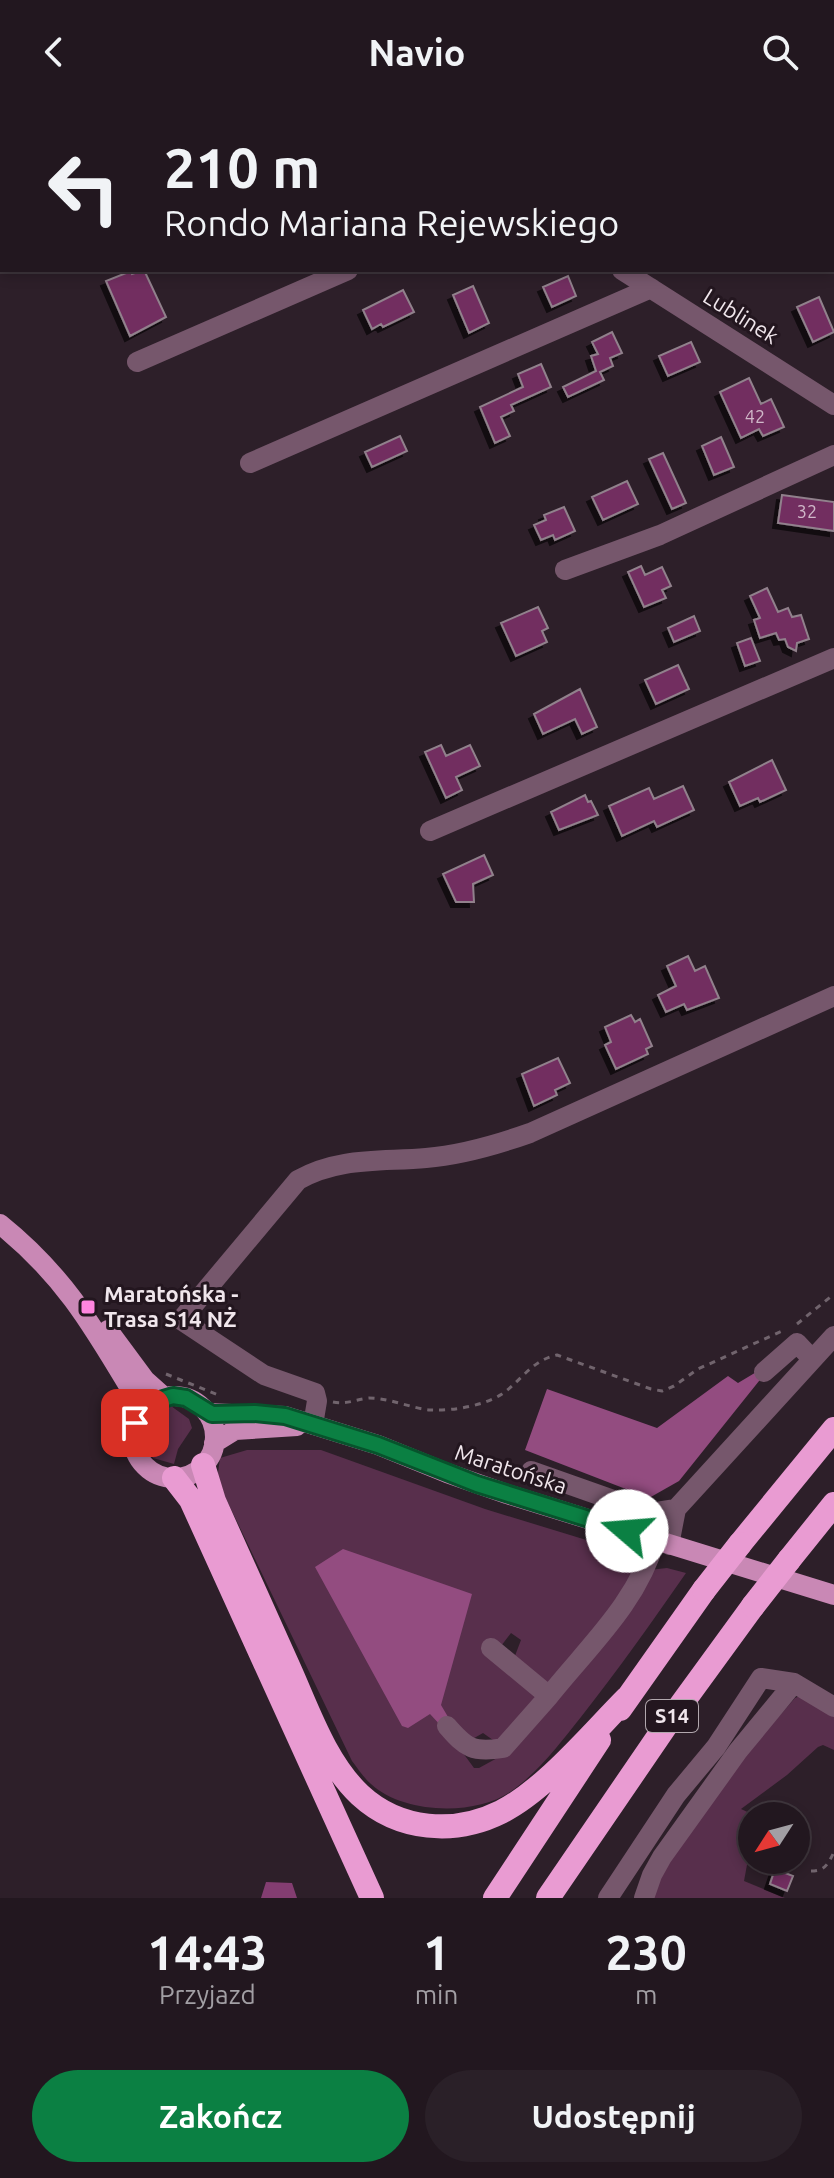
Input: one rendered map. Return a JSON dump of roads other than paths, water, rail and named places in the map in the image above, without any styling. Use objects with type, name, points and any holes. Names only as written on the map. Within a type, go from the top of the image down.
[{"type":"highway","name":"S14","points":[[495,1898],[627,1698],[704,1590],[834,1429]]},
{"type":"highway","points":[[203,1465],[214,1501],[318,1731],[360,1795],[381,1810],[423,1826],[452,1828],[478,1822],[503,1811],[528,1795],[627,1698]]},
{"type":"highway","points":[[174,1478],[191,1500],[372,1898]]},
{"type":"highway","name":"S14","points":[[548,1898],[667,1724],[753,1606],[834,1504]]},
{"type":"main road","points":[[0,1224],[88,1307],[145,1380],[164,1397]]},
{"type":"main road","points":[[69,1291],[137,1400],[140,1413]]},
{"type":"main road","points":[[164,1397],[186,1398],[207,1413],[215,1433],[214,1443],[203,1465],[184,1477],[161,1476],[149,1470],[140,1461],[133,1436],[140,1413],[150,1403],[164,1397]]},
{"type":"main road","name":"Maratońska","points":[[207,1413],[275,1414],[313,1425],[378,1445],[492,1489],[834,1595]]},
{"type":"main road","name":"Maratońska","points":[[214,1443],[235,1430],[313,1425]]},
{"type":"street","points":[[137,362],[343,272]]},
{"type":"street","name":"Lublinek","points":[[625,272],[834,405]]},
{"type":"street","points":[[250,463],[651,288]]},
{"type":"street","points":[[565,570],[660,535],[834,455]]},
{"type":"street","points":[[430,831],[834,658]]},
{"type":"street","points":[[313,1425],[317,1401],[315,1393],[264,1375],[181,1320],[298,1180],[314,1171],[352,1161],[427,1158],[485,1148],[515,1138],[834,996]]},
{"type":"street","points":[[447,1726],[464,1745],[483,1751],[503,1748],[628,1601],[662,1542],[676,1509],[834,1336]]},
{"type":"street","points":[[764,1372],[797,1343],[812,1359]]},
{"type":"street","points":[[531,1471],[650,1513],[676,1509]]},
{"type":"street","points":[[503,1650],[549,1696]]},
{"type":"street","points":[[608,1898],[676,1795],[716,1747],[761,1678],[794,1683],[834,1707]]},
{"type":"street","points":[[644,1898],[662,1857],[738,1751],[794,1683]]},
{"type":"place","name":"Maratońska - Trasa S14 NŻ","points":[[88,1307]]}]
